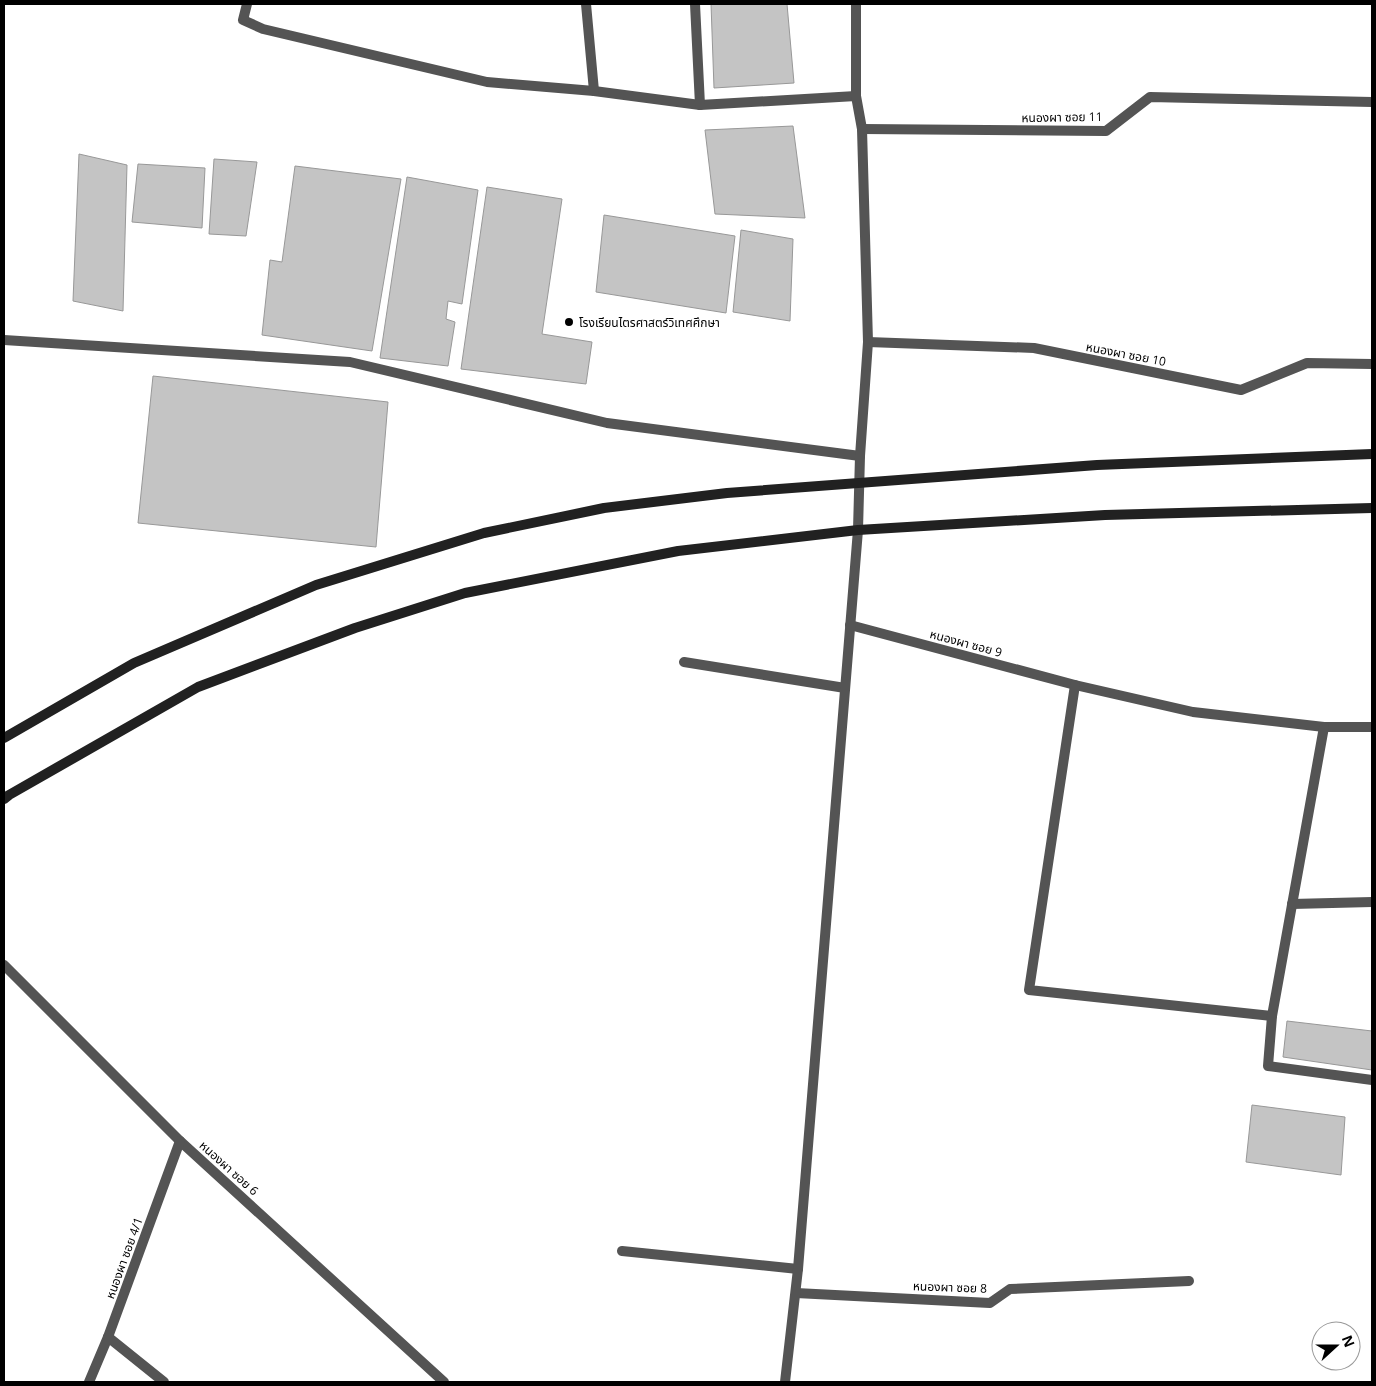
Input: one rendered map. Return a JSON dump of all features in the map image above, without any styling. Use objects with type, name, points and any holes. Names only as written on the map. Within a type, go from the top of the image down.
[{"type":"main road","points":[[4,738],[134,664],[307,589],[484,533],[604,508],[727,493],[1097,465],[1372,454]]},
{"type":"main road","points":[[4,799],[198,687],[355,628],[465,593],[678,551],[858,530],[1106,515],[1372,508]]},
{"type":"street","points":[[246,4],[242,20],[263,28],[487,82],[594,91],[700,105],[856,96]]},
{"type":"street","points":[[586,4],[594,91]]},
{"type":"street","points":[[695,4],[700,105]]},
{"type":"street","points":[[785,1382],[796,1293],[858,530],[860,456],[868,342],[862,129],[856,96],[856,4]]},
{"type":"street","name":"หนองผา ซอย 11","points":[[862,129],[1106,131],[1150,97],[1372,102]]},
{"type":"street","points":[[4,340],[350,362],[607,423],[860,456]]},
{"type":"street","name":"หนองผา ซอย 10","points":[[868,342],[1034,348],[1241,390],[1307,362],[1372,364]]},
{"type":"street","name":"หนองผา ซอย 9","points":[[850,624],[1075,685],[1194,712],[1324,727],[1372,727]]},
{"type":"street","points":[[684,662],[845,688]]},
{"type":"street","points":[[1075,685],[1029,990],[1272,1016]]},
{"type":"street","points":[[1324,727],[1272,1016],[1268,1066],[1372,1080]]},
{"type":"street","points":[[1292,904],[1372,902]]},
{"type":"street","name":"หนองผา ซอย 6","points":[[4,965],[180,1140],[444,1382]]},
{"type":"street","name":"หนองผา ซอย 4/1","points":[[89,1382],[108,1337],[180,1140]]},
{"type":"street","points":[[622,1251],[798,1269]]},
{"type":"street","name":"หนองผา ซอย 8","points":[[796,1293],[990,1303],[1010,1289],[1189,1281]]},
{"type":"street","points":[[108,1337],[164,1382]]},
{"type":"building","points":[[711,4],[787,4],[794,83],[714,88]]},
{"type":"building","points":[[793,126],[805,218],[715,214],[705,130]]},
{"type":"building","points":[[79,154],[127,165],[123,311],[73,301]]},
{"type":"building","points":[[214,159],[257,162],[246,236],[209,234]]},
{"type":"building","points":[[138,164],[205,168],[202,228],[132,222]]},
{"type":"building","points":[[295,166],[401,179],[372,351],[262,335],[270,260],[282,262]]},
{"type":"building","points":[[407,177],[478,190],[462,304],[448,301],[446,319],[455,322],[448,366],[380,358]]},
{"type":"building","points":[[487,187],[562,199],[542,334],[592,342],[586,384],[461,369]]},
{"type":"building","points":[[604,215],[735,236],[726,313],[596,292]]},
{"type":"building","points":[[741,230],[793,239],[790,321],[733,312]]},
{"type":"building","points":[[153,376],[388,402],[376,547],[138,523]]},
{"type":"building","points":[[1287,1021],[1372,1031],[1372,1070],[1283,1057]]},
{"type":"building","points":[[1252,1105],[1345,1117],[1341,1175],[1246,1162]]},
{"type":"place","name":"โรงเรียนไตรศาสตร์วิเทศศึกษา","points":[[569,322]]}]
